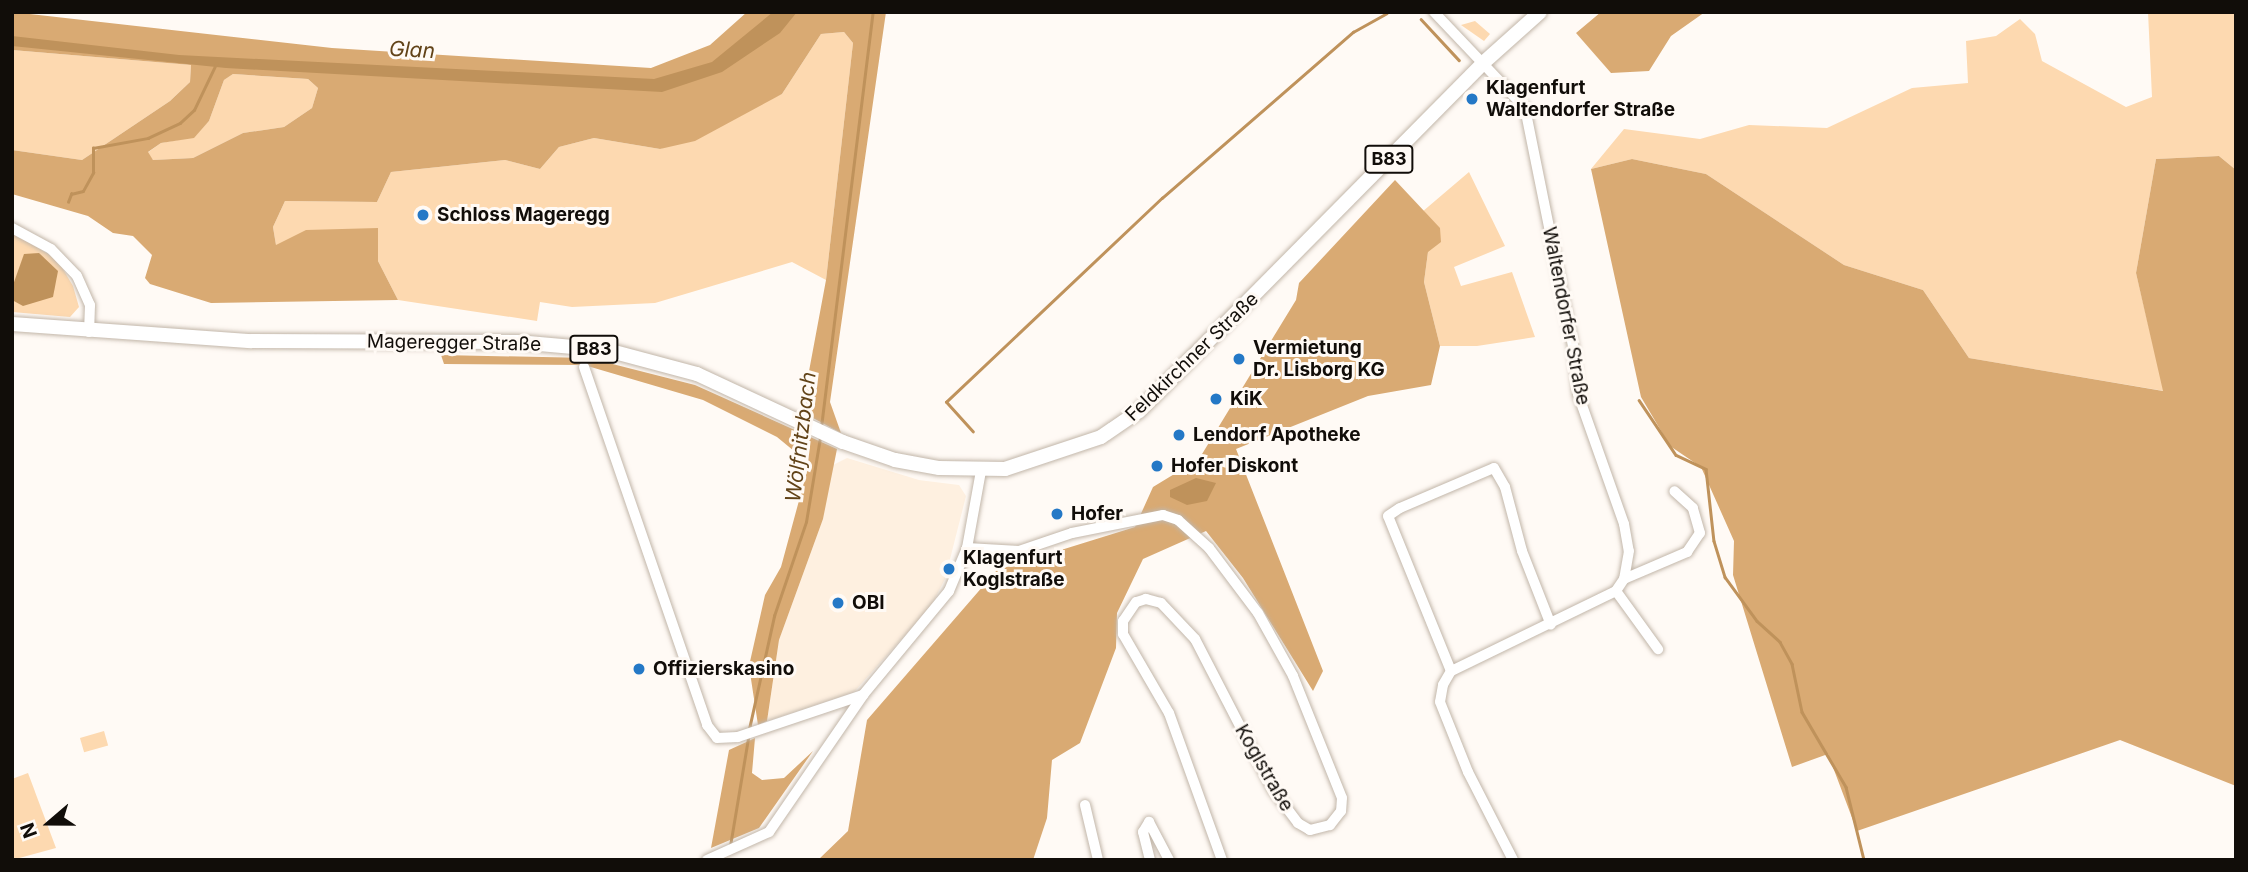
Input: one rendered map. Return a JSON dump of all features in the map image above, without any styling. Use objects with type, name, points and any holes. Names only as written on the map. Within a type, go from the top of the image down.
[{"type":"main road","name":"Feldkirchner Straße","points":[[981,471],[1032,463],[1077,447],[1139,411],[1483,63],[1540,12]]},
{"type":"main road","name":"Mageregger Straße","points":[[12,324],[89,332],[251,341],[570,345],[637,357],[697,374],[843,442],[917,465],[981,471]]},
{"type":"street","name":"Waltendorfer Straße","points":[[1434,12],[1525,108],[1578,394],[1624,524],[1629,551],[1624,579],[1616,590],[1552,625],[1451,671]]},
{"type":"street","points":[[12,228],[51,249],[69,266],[89,299],[89,332]]},
{"type":"street","points":[[584,367],[707,725],[717,738],[738,737],[863,695]]},
{"type":"street","points":[[1513,860],[1468,772],[1440,702],[1451,671],[1388,516],[1400,508],[1494,468],[1514,513],[1522,551],[1552,625]]},
{"type":"street","points":[[707,860],[741,847],[776,824],[863,695],[949,592],[967,548],[981,471]]},
{"type":"street","points":[[1624,579],[1686,552],[1700,533],[1693,508],[1674,492]]},
{"type":"street","name":"Koglstraße","points":[[967,548],[1019,551],[1072,533],[1163,515],[1178,520],[1209,548],[1258,613],[1293,676],[1342,798],[1341,811],[1330,825],[1310,830],[1298,823],[1273,790],[1195,639],[1161,604],[1146,599],[1136,602],[1123,621],[1123,634],[1169,713],[1222,860]]},
{"type":"street","points":[[1616,590],[1658,649]]},
{"type":"street","points":[[1085,805],[1098,860]]},
{"type":"street","points":[[1150,860],[1143,832],[1149,822],[1169,860]]},
{"type":"shaded area","points":[[12,12],[332,48],[651,68],[710,45],[747,12],[886,12],[830,402],[841,433],[811,417],[804,398],[826,280],[853,43],[844,32],[821,34],[782,94],[695,141],[660,149],[594,138],[559,147],[540,169],[505,160],[391,172],[377,202],[285,201],[273,227],[276,245],[306,230],[378,228],[378,261],[398,300],[211,303],[150,284],[145,278],[152,255],[133,236],[113,233],[88,216],[12,194],[12,150],[82,160],[170,101],[190,82],[191,65],[12,50]],"holes":[[[233,74],[308,79],[318,88],[312,108],[284,127],[243,133],[193,158],[153,160],[148,152],[161,143],[194,138],[209,121],[224,80]]]},
{"type":"shaded area","points":[[773,12],[797,12],[780,33],[722,72],[662,92],[226,68],[12,46],[12,36],[179,55],[654,79],[712,62]]},
{"type":"shaded area","points":[[1601,12],[1705,12],[1671,36],[1649,71],[1611,73],[1576,33]]},
{"type":"shaded area","points":[[2148,12],[2236,12],[2236,170],[2219,156],[2156,159],[2136,273],[2164,391],[1969,358],[1923,290],[1844,265],[1706,174],[1632,159],[1591,169],[1624,129],[1700,139],[1749,125],[1827,128],[1912,88],[1968,83],[1966,41],[1996,36],[2020,19],[2035,34],[2042,61],[2126,107],[2152,97]]},
{"type":"shaded area","points":[[1475,21],[1490,34],[1484,41],[1461,25]]},
{"type":"shaded area","points":[[844,32],[853,43],[826,280],[792,262],[655,303],[572,307],[540,302],[537,321],[398,300],[378,261],[276,245],[273,227],[285,201],[377,202],[391,172],[505,160],[540,169],[559,147],[594,138],[660,149],[782,94],[821,34]]},
{"type":"shaded area","points":[[12,50],[191,65],[190,82],[170,101],[82,160],[12,150]]},
{"type":"shaded area","points":[[233,74],[308,79],[318,88],[312,108],[284,127],[243,133],[193,158],[153,160],[147,153],[161,143],[194,137],[209,121],[224,80]]},
{"type":"shaded area","points":[[2219,156],[2236,170],[2236,786],[2120,740],[1857,831],[1828,754],[1792,767],[1733,575],[1734,541],[1701,467],[1670,446],[1641,397],[1591,169],[1632,159],[1706,174],[1844,265],[1923,290],[1969,358],[2163,391],[2136,273],[2156,159]]},
{"type":"shaded area","points":[[1469,172],[1505,246],[1454,267],[1461,286],[1512,272],[1535,337],[1477,346],[1440,346],[1424,282],[1428,252],[1422,212]]},
{"type":"shaded area","points":[[1395,180],[1440,228],[1441,242],[1428,252],[1424,282],[1440,346],[1431,385],[1368,396],[1236,449],[1323,671],[1313,691],[1243,578],[1206,531],[1143,559],[1117,613],[1116,648],[1080,743],[1052,760],[1047,818],[1033,860],[818,860],[848,831],[867,720],[997,570],[1135,527],[1153,487],[1199,459],[1296,300],[1299,283]]},
{"type":"shaded area","points":[[12,233],[57,259],[73,286],[79,307],[70,317],[12,312]]},
{"type":"shaded area","points":[[39,253],[58,271],[53,297],[23,306],[12,300],[13,285],[24,254]]},
{"type":"shaded area","points":[[441,355],[589,358],[695,385],[837,449],[823,519],[779,640],[767,721],[758,725],[749,666],[765,595],[781,567],[807,471],[794,451],[777,437],[703,400],[584,365],[444,364]]},
{"type":"shaded area","points":[[847,458],[919,480],[959,485],[966,496],[945,579],[931,606],[854,692],[767,721],[779,640],[823,519],[831,466]]},
{"type":"shaded area","points":[[1196,478],[1216,483],[1207,501],[1187,505],[1170,497],[1170,490]]},
{"type":"shaded area","points":[[104,731],[108,745],[84,752],[80,738]]},
{"type":"shaded area","points":[[755,738],[752,773],[762,780],[784,778],[813,751],[759,828],[711,848],[729,750]]},
{"type":"shaded area","points":[[28,773],[56,848],[12,860],[12,779]]},
{"type":"waterway","name":"Wölfnitzbach","points":[[821,427],[873,12]]},
{"type":"waterway","points":[[973,432],[946,402],[1162,198],[1353,32],[1386,14]]},
{"type":"waterway","points":[[1421,19],[1459,60]]},
{"type":"waterway","points":[[68,202],[71,194],[83,191],[93,173],[93,148],[148,138],[180,123],[194,110],[216,64]]},
{"type":"waterway","points":[[1639,400],[1676,455],[1706,469],[1714,541],[1725,577],[1757,621],[1780,642],[1792,664],[1802,712],[1846,787],[1864,860]]},
{"type":"waterway","name":"Wölfnitzbach","points":[[749,729],[774,616],[806,522],[820,437]]},
{"type":"waterway","name":"Wölfnitzbach","points":[[730,846],[748,739]]},
{"type":"place","name":"Klagenfurt Waltendorfer Straße","points":[[1472,99]]},
{"type":"place","name":"Schloss Mageregg","points":[[423,215]]},
{"type":"place","name":"Vermietung Dr. Lisborg KG","points":[[1239,359]]},
{"type":"place","name":"KiK","points":[[1216,399]]},
{"type":"place","name":"Lendorf Apotheke","points":[[1179,435]]},
{"type":"place","name":"Hofer Diskont","points":[[1157,466]]},
{"type":"place","name":"Hofer","points":[[1057,514]]},
{"type":"place","name":"Klagenfurt Koglstraße","points":[[949,569]]},
{"type":"place","name":"OBI","points":[[838,603]]},
{"type":"place","name":"Offizierskasino","points":[[639,669]]},
{"type":"water label","name":"Glan","points":[[412,50]]}]
